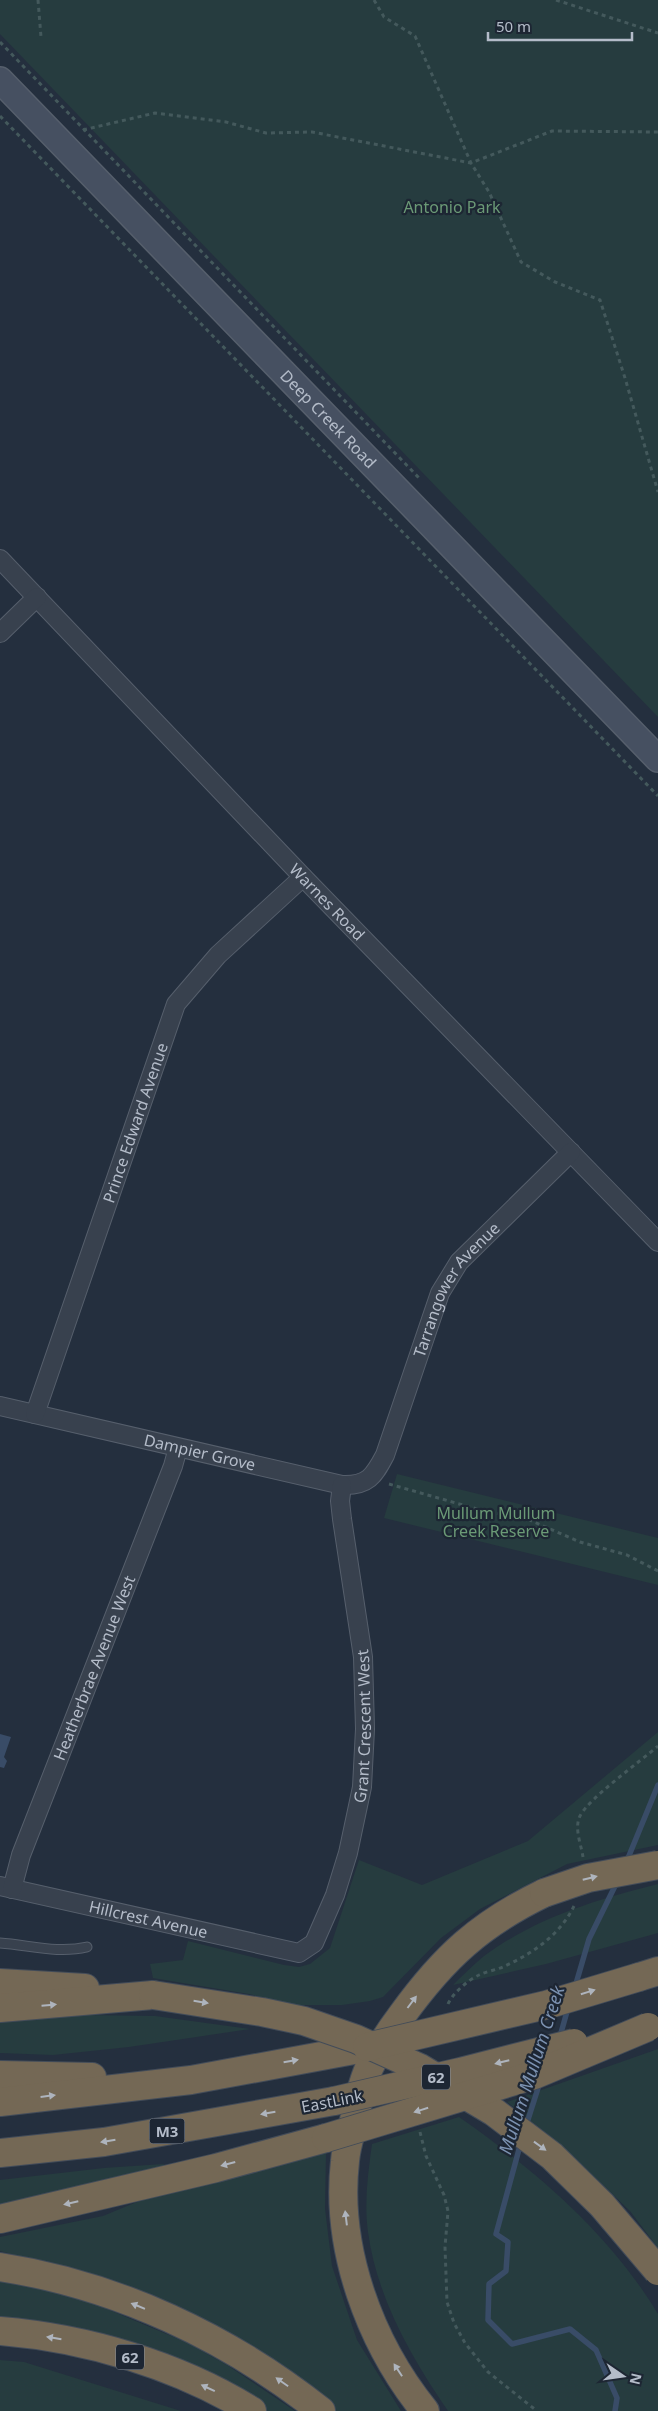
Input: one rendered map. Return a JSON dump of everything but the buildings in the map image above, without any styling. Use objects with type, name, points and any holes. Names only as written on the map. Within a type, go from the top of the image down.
[{"type":"highway","points":[[425,2411],[385,2350],[362,2300],[350,2252],[345,2208],[347,2152],[369,2067],[385,2039],[440,1966],[468,1940],[497,1919],[544,1893],[588,1878],[658,1865]]},
{"type":"highway","points":[[0,2102],[191,2080],[354,2050],[546,2005],[658,1971]]},
{"type":"highway","points":[[0,1983],[75,1987],[153,1995]]},
{"type":"highway","name":"62","points":[[0,2008],[153,1995],[262,2012],[304,2021],[356,2039],[420,2068],[494,2112],[552,2156],[602,2206],[658,2271]]},
{"type":"highway","points":[[0,2219],[196,2172],[326,2138],[534,2075],[654,2022]]},
{"type":"highway","name":"EastLink","points":[[0,2153],[104,2142],[334,2101],[544,2051],[654,2022]]},
{"type":"highway","points":[[0,2075],[191,2080]]},
{"type":"highway","points":[[0,2267],[62,2279],[161,2315],[212,2340],[260,2367],[321,2411]]},
{"type":"highway","name":"62","points":[[0,2331],[66,2340],[116,2352],[167,2370],[252,2411]]},
{"type":"main road","name":"Deep Creek Road","points":[[0,80],[658,759]]},
{"type":"street","name":"Warnes Road","points":[[0,559],[304,877],[658,1242]]},
{"type":"street","points":[[0,633],[37,597]]},
{"type":"street","name":"Prince Edward Avenue","points":[[35,1414],[176,1004],[218,956],[304,877]]},
{"type":"street","name":"Tarrangower Avenue","points":[[370,1479],[385,1454],[440,1293],[459,1262],[571,1152]]},
{"type":"street","name":"Dampier Grove","points":[[0,1406],[342,1485],[357,1486],[370,1479]]},
{"type":"street","name":"Heatherbrae Avenue West","points":[[6,1887],[21,1855],[174,1466],[178,1448]]},
{"type":"street","name":"Grant Crescent West","points":[[299,1953],[314,1942],[335,1895],[348,1853],[362,1787],[365,1728],[363,1657],[342,1519],[340,1501],[342,1485]]},
{"type":"street","name":"Hillcrest Avenue","points":[[6,1887],[299,1953]]},
{"type":"lane","points":[[0,1944],[57,1950],[73,1950],[86,1947]]},
{"type":"path","points":[[38,0],[41,37]]},
{"type":"path","points":[[374,0],[384,18],[415,36],[471,163],[489,192],[522,262],[555,282],[600,300],[658,492]]},
{"type":"path","points":[[556,0],[658,33]]},
{"type":"path","points":[[0,42],[423,482]]},
{"type":"path","points":[[84,130],[155,113],[226,122],[266,133],[312,132],[471,163],[552,131],[658,132]]},
{"type":"path","points":[[0,116],[658,796]]},
{"type":"path","points":[[370,1479],[484,1511],[525,1518],[580,1542],[627,1556],[658,1571]]},
{"type":"green space","name":"Antonio Park","points":[[0,0],[658,0],[658,717],[0,34]]},
{"type":"green space","name":"Mullum Mullum Creek Reserve","points":[[397,1474],[658,1538],[658,1585],[384,1518]]},
{"type":"green space","points":[[658,1732],[658,1845],[567,1864],[480,1909],[441,1938],[383,1997],[342,2005],[293,2005],[249,1994],[153,1978],[150,1964],[183,1960],[188,1941],[284,1965],[299,1967],[310,1964],[330,1948],[359,1860],[422,1885],[528,1841]]},
{"type":"green space","points":[[658,1884],[658,1933],[546,1964],[453,1985],[484,1956],[524,1931],[546,1920],[590,1903]]},
{"type":"green space","points":[[155,2016],[250,2029],[129,2047],[53,2055],[0,2053],[0,2017]]},
{"type":"green space","points":[[658,2049],[658,2248],[630,2211],[562,2146],[507,2102]]},
{"type":"green space","points":[[459,2117],[515,2159],[569,2205],[594,2230],[639,2285],[658,2314],[658,2411],[448,2411],[409,2348],[379,2280],[368,2232],[366,2199],[372,2144]]},
{"type":"green space","points":[[326,2153],[325,2209],[332,2266],[357,2340],[401,2411],[335,2411],[84,2274],[0,2251],[0,2237],[103,2216],[144,2199]]},
{"type":"green space","points":[[164,2164],[165,2169],[0,2207],[0,2180],[104,2168]]},
{"type":"green space","points":[[0,2280],[69,2293],[188,2343],[227,2365],[295,2411],[265,2411],[0,2320]]},
{"type":"green space","points":[[0,2360],[24,2362],[181,2411],[0,2411]]},
{"type":"water","points":[[0,1734],[11,1737],[4,1757],[7,1761],[4,1768],[0,1767]]},
{"type":"waterway","name":"Mullum Mullum Creek","points":[[626,1863],[658,1785]]},
{"type":"waterway","name":"Mullum Mullum Creek","points":[[575,1987],[589,1939],[617,1882]]},
{"type":"waterway","name":"Mullum Mullum Creek","points":[[559,2040],[568,2008]]},
{"type":"waterway","name":"Mullum Mullum Creek","points":[[526,2126],[540,2082]]},
{"type":"waterway","name":"Mullum Mullum Creek","points":[[521,2142],[496,2234],[508,2242],[506,2271],[489,2284],[488,2320],[512,2344],[570,2329],[596,2350],[617,2398],[615,2411]]}]
